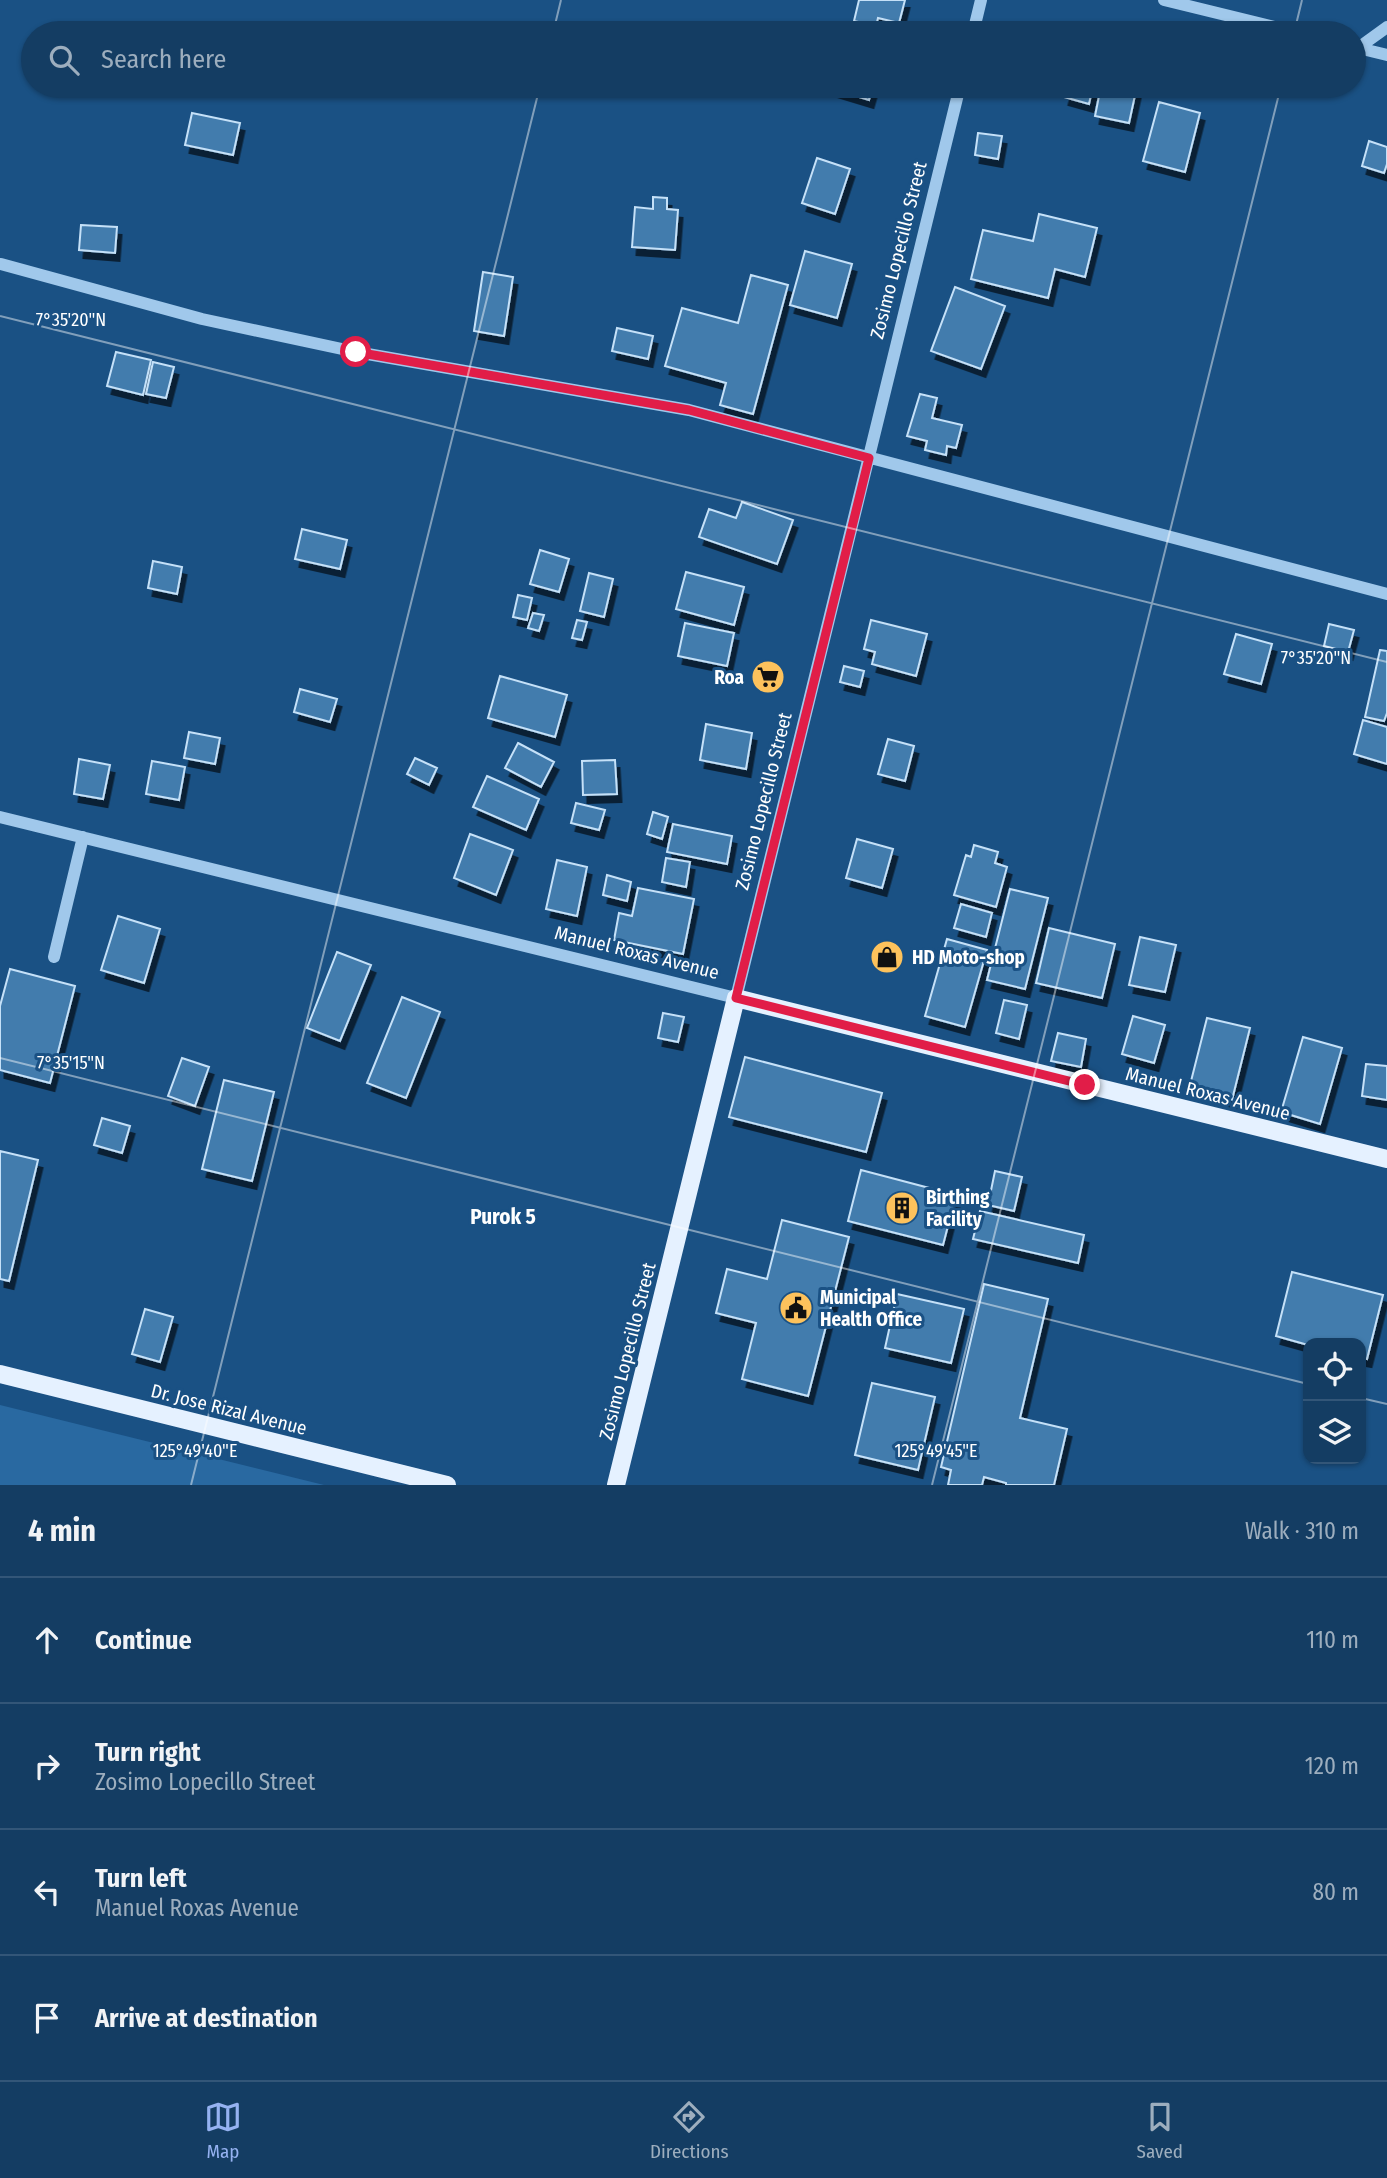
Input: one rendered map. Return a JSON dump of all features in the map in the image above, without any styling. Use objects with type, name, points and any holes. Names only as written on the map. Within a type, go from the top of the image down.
[{"type":"main road","name":"Manuel Roxas Avenue","points":[[736,998],[1387,1159]]},
{"type":"main road","name":"Zosimo Lopecillo Street","points":[[616,1485],[736,998]]},
{"type":"main road","name":"Dr. Jose Rizal Avenue","points":[[0,1374],[447,1485]]},
{"type":"street","points":[[976,21],[981,0]]},
{"type":"street","points":[[1164,0],[1250,21]]},
{"type":"street","points":[[1366,41],[1387,27]]},
{"type":"street","points":[[1366,50],[1387,55]]},
{"type":"street","name":"Zosimo Lopecillo Street","points":[[736,998],[957,98]]},
{"type":"street","points":[[1,264],[202,319],[356,352],[689,410],[1387,594]]},
{"type":"street","name":"Manuel Roxas Avenue","points":[[0,817],[736,998]]},
{"type":"street","points":[[54,957],[83,837]]},
{"type":"shaded area","points":[[0,1405],[324,1485],[0,1485]]},
{"type":"building","points":[[859,0],[905,0],[900,21],[878,18],[877,21],[854,21]]},
{"type":"building","points":[[1068,98],[1090,98],[1089,104]]},
{"type":"building","points":[[1099,98],[1134,98],[1129,123],[1095,116]]},
{"type":"building","points":[[1159,102],[1200,113],[1185,172],[1143,161]]},
{"type":"building","points":[[192,113],[240,123],[233,155],[185,145]]},
{"type":"building","points":[[978,133],[1002,136],[998,159],[975,155]]},
{"type":"building","points":[[1369,141],[1387,147],[1384,173],[1362,166]]},
{"type":"building","points":[[817,158],[850,169],[835,214],[802,203]]},
{"type":"building","points":[[653,197],[667,198],[667,209],[678,210],[675,250],[632,247],[635,207],[653,209]]},
{"type":"building","points":[[1039,214],[1097,228],[1085,277],[1055,269],[1048,298],[971,279],[983,230],[1033,241]]},
{"type":"building","points":[[81,225],[117,227],[115,253],[79,250]]},
{"type":"building","points":[[805,251],[852,264],[837,318],[790,305]]},
{"type":"building","points":[[483,272],[513,277],[504,336],[474,331]]},
{"type":"building","points":[[751,275],[788,285],[753,414],[720,405],[726,383],[665,366],[682,308],[738,323]]},
{"type":"building","points":[[955,287],[1005,306],[981,369],[931,351]]},
{"type":"building","points":[[617,328],[653,336],[648,359],[612,351]]},
{"type":"building","points":[[116,352],[151,360],[143,395],[107,386]]},
{"type":"building","points":[[153,362],[174,367],[166,398],[146,394]]},
{"type":"building","points":[[920,394],[937,398],[932,418],[962,425],[956,448],[947,446],[946,455],[925,450],[927,441],[907,436]]},
{"type":"building","points":[[742,502],[793,520],[777,564],[699,537],[709,509],[736,518]]},
{"type":"building","points":[[302,529],[347,540],[340,569],[295,559]]},
{"type":"building","points":[[540,550],[569,559],[559,592],[530,584]]},
{"type":"building","points":[[153,561],[182,567],[177,594],[148,588]]},
{"type":"building","points":[[686,572],[744,587],[734,625],[676,609]]},
{"type":"building","points":[[589,573],[613,579],[604,617],[580,611]]},
{"type":"building","points":[[518,595],[532,598],[527,620],[513,617]]},
{"type":"building","points":[[533,613],[544,615],[539,631],[528,628]]},
{"type":"building","points":[[577,620],[587,622],[582,640],[572,638]]},
{"type":"building","points":[[871,620],[927,634],[916,676],[872,664],[875,652],[864,649]]},
{"type":"building","points":[[685,623],[734,633],[727,666],[678,656]]},
{"type":"building","points":[[1329,624],[1354,630],[1348,652],[1324,646]]},
{"type":"building","points":[[1236,634],[1272,644],[1261,684],[1224,674]]},
{"type":"building","points":[[1380,650],[1387,651],[1387,713],[1384,721],[1365,717]]},
{"type":"building","points":[[844,666],[864,671],[860,687],[840,682]]},
{"type":"building","points":[[500,676],[567,695],[555,737],[488,718]]},
{"type":"building","points":[[300,689],[337,699],[330,722],[294,712]]},
{"type":"building","points":[[1363,720],[1387,727],[1387,764],[1354,754]]},
{"type":"building","points":[[706,724],[752,733],[746,769],[700,760]]},
{"type":"building","points":[[189,732],[220,738],[215,764],[184,758]]},
{"type":"building","points":[[888,739],[914,746],[905,781],[878,774]]},
{"type":"building","points":[[518,743],[554,762],[541,787],[505,768]]},
{"type":"building","points":[[415,758],[437,768],[429,785],[407,774]]},
{"type":"building","points":[[79,759],[110,765],[103,799],[74,794]]},
{"type":"building","points":[[615,760],[617,794],[583,795],[582,761]]},
{"type":"building","points":[[152,761],[185,767],[179,800],[146,794]]},
{"type":"building","points":[[487,776],[539,799],[526,830],[473,807]]},
{"type":"building","points":[[576,803],[605,810],[599,830],[571,823]]},
{"type":"building","points":[[653,812],[668,817],[662,839],[647,834]]},
{"type":"building","points":[[673,824],[732,836],[727,864],[667,852]]},
{"type":"building","points":[[470,834],[513,850],[496,895],[454,878]]},
{"type":"building","points":[[857,839],[893,849],[882,888],[846,878]]},
{"type":"building","points":[[974,845],[998,852],[995,863],[1007,867],[996,907],[954,895],[966,855],[971,857]]},
{"type":"building","points":[[666,858],[690,862],[686,887],[662,882]]},
{"type":"building","points":[[557,860],[587,867],[577,916],[546,909]]},
{"type":"building","points":[[607,875],[631,882],[627,901],[603,895]]},
{"type":"building","points":[[638,888],[694,899],[683,954],[614,940],[619,913],[632,916]]},
{"type":"building","points":[[1010,889],[1048,898],[1025,989],[987,980]]},
{"type":"building","points":[[961,904],[992,913],[986,937],[954,928]]},
{"type":"building","points":[[118,916],[160,929],[144,983],[101,970]]},
{"type":"building","points":[[1049,928],[1115,944],[1102,998],[1036,983]]},
{"type":"building","points":[[1140,937],[1176,945],[1165,992],[1129,985]]},
{"type":"building","points":[[947,939],[987,950],[965,1027],[925,1016]]},
{"type":"building","points":[[337,952],[371,965],[340,1041],[307,1028]]},
{"type":"building","points":[[10,969],[75,986],[50,1083],[0,1070],[0,1006]]},
{"type":"building","points":[[402,997],[440,1012],[406,1098],[367,1083]]},
{"type":"building","points":[[1004,1000],[1027,1005],[1019,1039],[996,1033]]},
{"type":"building","points":[[663,1013],[684,1017],[678,1042],[658,1038]]},
{"type":"building","points":[[1133,1016],[1165,1025],[1154,1063],[1122,1054]]},
{"type":"building","points":[[1207,1018],[1250,1028],[1232,1100],[1189,1089]]},
{"type":"building","points":[[1058,1033],[1086,1039],[1081,1067],[1051,1061]]},
{"type":"building","points":[[1303,1037],[1342,1048],[1320,1124],[1281,1112]]},
{"type":"building","points":[[745,1057],[882,1093],[866,1152],[729,1117]]},
{"type":"building","points":[[182,1058],[209,1067],[195,1106],[168,1096]]},
{"type":"building","points":[[1366,1064],[1387,1066],[1387,1100],[1362,1096]]},
{"type":"building","points":[[224,1080],[274,1092],[252,1181],[202,1169]]},
{"type":"building","points":[[102,1118],[130,1126],[122,1153],[94,1145]]},
{"type":"building","points":[[0,1151],[38,1160],[9,1281],[0,1279]]},
{"type":"building","name":"Birthing Facility","points":[[861,1170],[956,1195],[943,1245],[848,1221]]},
{"type":"building","points":[[995,1171],[1022,1177],[1014,1211],[988,1205]]},
{"type":"building","points":[[980,1211],[1084,1235],[1078,1263],[973,1239]]},
{"type":"building","points":[[782,1220],[849,1237],[808,1396],[742,1379],[756,1323],[716,1313],[727,1269],[767,1279]]},
{"type":"building","points":[[1292,1272],[1383,1295],[1367,1359],[1366,1338],[1303,1338],[1303,1344],[1276,1336]]},
{"type":"building","points":[[984,1284],[1048,1299],[1020,1418],[1067,1429],[1054,1485],[1006,1485],[984,1477],[982,1485],[948,1485],[951,1470],[941,1467]]},
{"type":"building","points":[[897,1294],[964,1309],[951,1363],[885,1348]]},
{"type":"building","points":[[145,1309],[173,1317],[160,1362],[132,1354]]},
{"type":"building","points":[[872,1383],[935,1397],[918,1470],[855,1455]]},
{"type":"place","name":"Roa","points":[[768,677]]},
{"type":"place","name":"HD Moto-shop","points":[[887,957]]},
{"type":"place","name":"Birthing Facility","points":[[902,1208]]},
{"type":"place","name":"Municipal Health Office","points":[[796,1308]]},
{"type":"district","name":"Purok 5","points":[[503,1217]]},
{"type":"route","points":[[356,352],[689,410],[869,458],[736,998],[1085,1085]]}]
